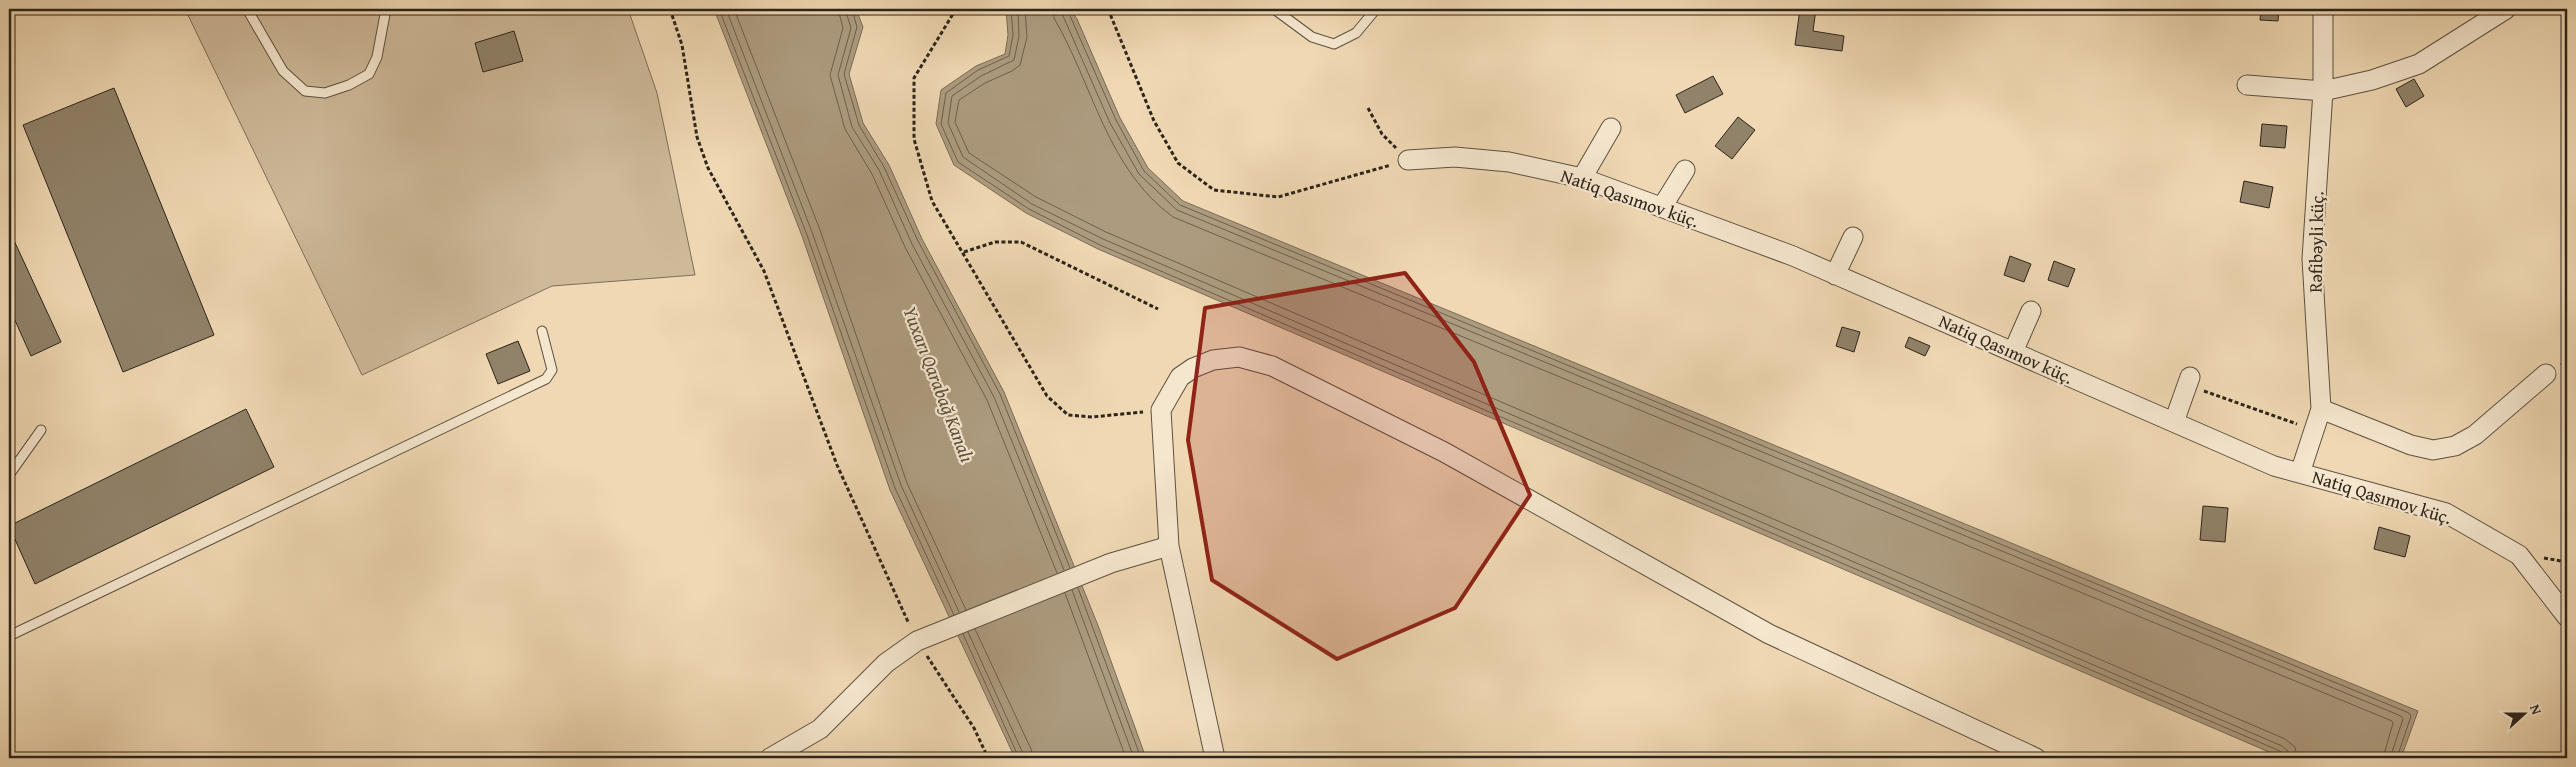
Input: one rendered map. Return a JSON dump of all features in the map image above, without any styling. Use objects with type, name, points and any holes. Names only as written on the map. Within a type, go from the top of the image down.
[{"type":"street","name":"Rəfibəyli küç.","points":[[2300,473],[2321,408],[2312,259],[2322,91],[2323,9]]},
{"type":"street","points":[[2247,85],[2322,91],[2372,80],[2419,64],[2506,9]]},
{"type":"street","points":[[1582,178],[1611,128]]},
{"type":"street","name":"Natiq Qasımov küç.","points":[[1408,160],[1455,157],[1500,162],[1582,178],[1835,275],[2274,466],[2446,513],[2518,555],[2567,617]]},
{"type":"street","points":[[1662,208],[1685,170]]},
{"type":"street","points":[[1835,275],[1853,237]]},
{"type":"street","points":[[2013,352],[2031,311]]},
{"type":"street","points":[[1216,758],[1169,546],[1162,410],[1180,377],[1193,368],[1213,360],[1239,357],[1272,366],[1444,452],[1769,634],[2036,758]]},
{"type":"street","points":[[2321,408],[2411,445],[2433,450],[2455,446],[2475,435],[2546,374]]},
{"type":"street","points":[[2174,422],[2195,383]]},
{"type":"street","points":[[770,758],[820,729],[886,663],[917,641],[1111,563],[1169,546]]},
{"type":"lane","points":[[247,9],[283,71],[305,91],[325,93],[349,85],[369,74],[377,57],[386,9]]},
{"type":"lane","points":[[1274,9],[1312,37],[1334,44],[1356,33],[1376,9]]},
{"type":"lane","points":[[9,636],[546,379],[552,370],[542,331]]},
{"type":"lane","points":[[9,475],[40,430]]},
{"type":"path","points":[[670,9],[682,45],[697,137],[708,168],[764,272],[838,465],[917,641],[974,728],[988,758]]},
{"type":"path","points":[[956,9],[914,78],[914,139],[932,201],[964,252],[1047,396],[1068,415],[1092,417],[1162,410]]},
{"type":"path","points":[[1108,9],[1154,121],[1178,163],[1214,190],[1278,196],[1408,160],[1382,134],[1368,108]]},
{"type":"path","points":[[964,252],[995,242],[1021,242],[1158,309]]},
{"type":"path","points":[[2195,383],[2314,430]]},
{"type":"highlighted area","points":[[1405,273],[1474,362],[1530,495],[1455,608],[1337,659],[1212,580],[1188,440],[1205,308]]},
{"type":"shaded area","points":[[185,9],[628,9],[657,93],[695,275],[552,286],[362,375]]},
{"type":"water","name":"Yuxarı Qarabağ Kanalı","points":[[714,9],[856,9],[863,27],[849,74],[863,123],[889,165],[922,239],[1004,392],[1099,628],[1146,758],[1015,758],[890,490],[802,236]]},
{"type":"water","points":[[1006,9],[1070,9],[1077,19],[1120,118],[1148,168],[1183,201],[2418,711],[2401,758],[2283,758],[1098,249],[1026,213],[954,165],[936,124],[941,90],[976,66],[1005,54],[1008,35]]},
{"type":"building","points":[[1800,9],[1816,9],[1813,31],[1844,36],[1842,51],[1795,45]]},
{"type":"building","points":[[2261,9],[2279,9],[2278,21],[2260,20]]},
{"type":"building","points":[[514,31],[523,61],[483,72],[475,43]]},
{"type":"building","points":[[1713,76],[1723,94],[1685,113],[1676,95]]},
{"type":"building","points":[[2414,79],[2424,96],[2406,107],[2396,89]]},
{"type":"building","points":[[114,88],[214,335],[123,372],[23,125]]},
{"type":"building","points":[[1738,117],[1755,130],[1732,159],[1715,146]]},
{"type":"building","points":[[2262,124],[2287,126],[2285,148],[2260,146]]},
{"type":"building","points":[[2244,181],[2273,187],[2269,208],[2240,202]]},
{"type":"building","points":[[11,234],[61,342],[31,356],[9,307],[9,235]]},
{"type":"building","points":[[2010,256],[2031,264],[2024,282],[2004,275]]},
{"type":"building","points":[[2054,261],[2075,269],[2068,287],[2048,280]]},
{"type":"building","points":[[1842,327],[1860,332],[1854,352],[1836,346]]},
{"type":"building","points":[[1909,337],[1930,346],[1925,356],[1905,347]]},
{"type":"building","points":[[518,341],[530,371],[498,384],[486,354]]},
{"type":"building","points":[[246,409],[274,467],[35,584],[9,526]]},
{"type":"building","points":[[2203,506],[2228,508],[2225,542],[2200,540]]},
{"type":"building","points":[[2379,527],[2410,536],[2405,557],[2374,549]]}]
